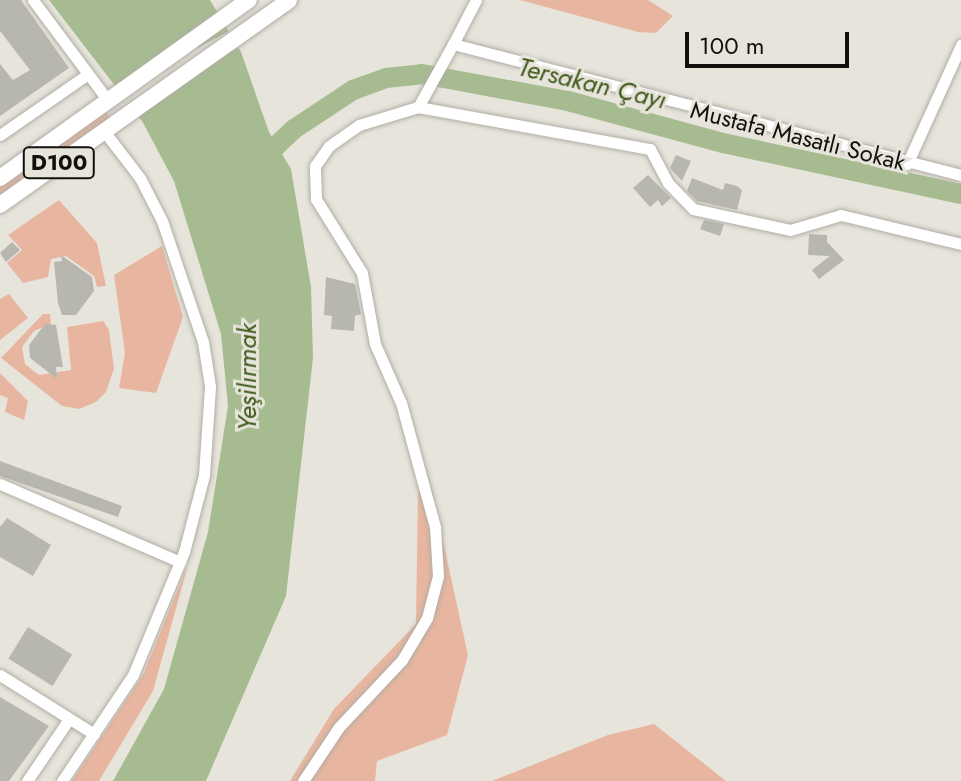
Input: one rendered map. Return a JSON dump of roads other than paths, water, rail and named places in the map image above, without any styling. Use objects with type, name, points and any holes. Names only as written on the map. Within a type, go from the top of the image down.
[{"type":"highway","name":"D100","points":[[0,205],[289,0]]},
{"type":"highway","name":"D100","points":[[0,178],[112,100],[235,6]]},
{"type":"street","points":[[33,0],[88,74],[112,100]]},
{"type":"street","points":[[418,107],[476,0]]},
{"type":"street","name":"Mustafa Masatlı Sokak","points":[[453,44],[907,164],[961,175]]},
{"type":"street","points":[[907,164],[961,45]]},
{"type":"street","points":[[0,135],[88,74]]},
{"type":"street","points":[[303,781],[339,727],[402,660],[427,618],[438,576],[428,493],[401,403],[375,344],[362,273],[316,199],[315,166],[329,146],[359,125],[418,107],[650,149],[668,183],[693,209],[790,230],[841,215],[961,244]]},
{"type":"street","points":[[62,781],[133,675],[180,562],[204,475],[210,386],[203,342],[162,221],[140,178],[104,131]]},
{"type":"street","points":[[0,484],[180,562]]},
{"type":"street","points":[[0,675],[94,734]]},
{"type":"street","points":[[27,781],[69,719]]},
{"type":"water","name":"Yeşilırmak","points":[[49,0],[210,0],[241,52],[269,132],[291,169],[311,287],[313,358],[286,596],[206,781],[113,781],[164,689],[208,532],[228,406],[221,334],[174,181],[142,121]]},
{"type":"waterway","name":"Tersakan Çayı","points":[[258,163],[294,129],[353,90],[386,78],[422,74],[568,101],[723,143],[961,194]]}]
